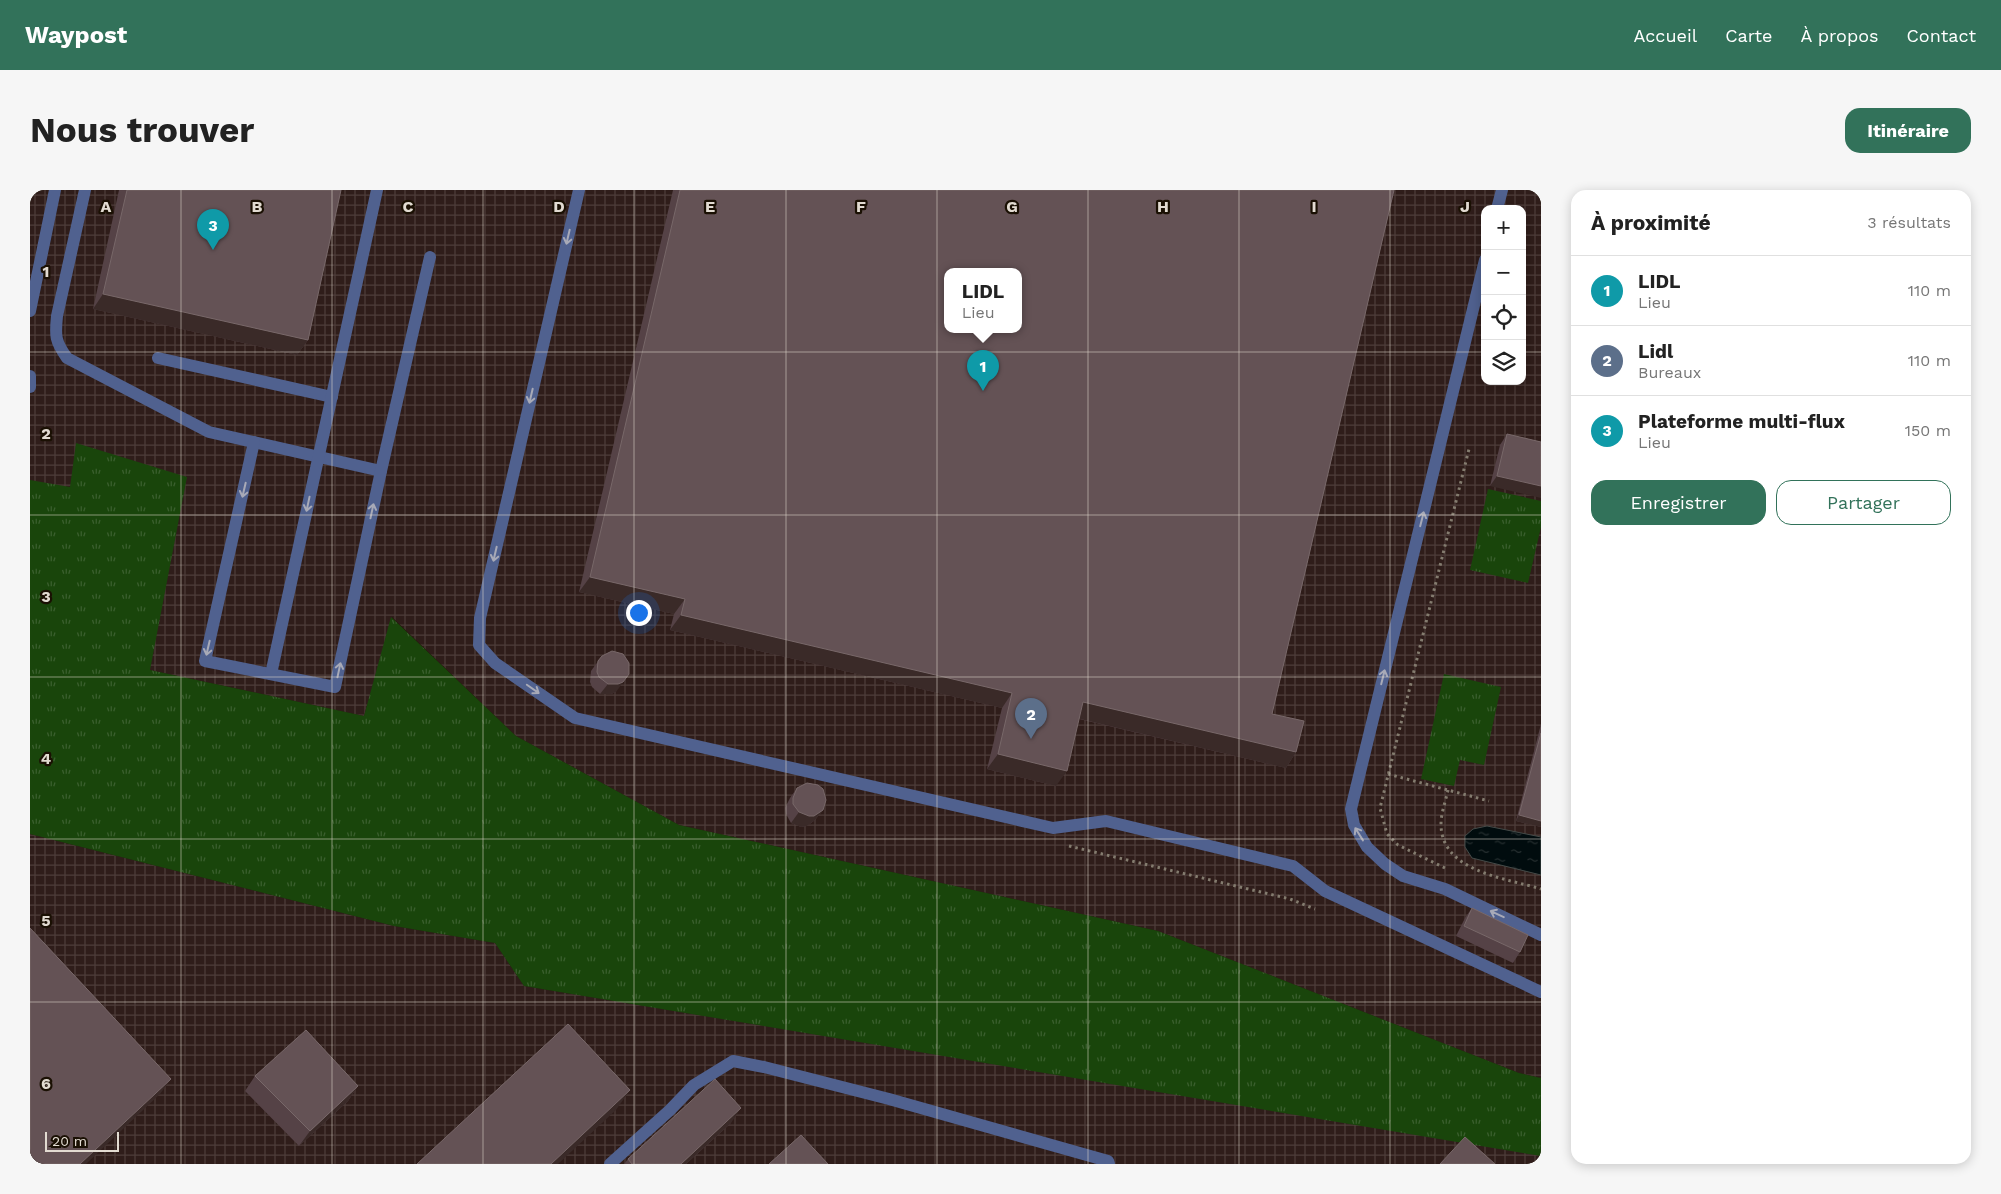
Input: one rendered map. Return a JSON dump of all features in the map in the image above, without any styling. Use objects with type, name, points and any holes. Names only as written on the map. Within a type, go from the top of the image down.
[{"type":"lane","points":[[30,310],[56,190]]},
{"type":"lane","points":[[86,190],[57,316],[55,334],[57,344],[67,358],[209,432],[381,470]]},
{"type":"lane","points":[[271,674],[377,190]]},
{"type":"lane","points":[[579,190],[480,618],[479,644],[495,663],[574,718],[1053,828],[1106,821],[1293,866],[1326,892],[1541,992]]},
{"type":"lane","points":[[1498,205],[1502,190]]},
{"type":"lane","points":[[254,442],[205,661],[335,687],[381,470],[430,257]]},
{"type":"lane","points":[[1481,276],[1351,809],[1354,826],[1367,847],[1385,864],[1403,876],[1445,889],[1541,935]]},
{"type":"lane","points":[[158,358],[332,397]]},
{"type":"lane","points":[[610,1164],[670,1110],[694,1085],[733,1061],[764,1066],[889,1099],[1108,1161],[1109,1164]]},
{"type":"path","points":[[1450,870],[1398,846],[1387,834],[1380,808],[1469,449]]},
{"type":"path","points":[[1388,774],[1489,801]]},
{"type":"path","points":[[1448,790],[1441,824],[1447,848],[1470,868],[1541,889]]},
{"type":"path","points":[[1068,846],[1290,899],[1318,910]]},
{"type":"shaded area","points":[[30,190],[1541,190],[1541,1078],[1519,1073],[1158,931],[679,825],[516,736],[392,617],[364,716],[150,670],[30,738]]},
{"type":"shaded area","points":[[30,834],[394,926],[495,943],[524,986],[1520,1151],[1541,1156],[1541,1164],[30,1164]]},
{"type":"green space","points":[[76,443],[187,477],[150,670],[364,716],[391,617],[516,736],[679,825],[1158,931],[1519,1073],[1541,1078],[1541,1156],[524,986],[495,943],[394,926],[30,834],[30,480],[70,487]]},
{"type":"green space","points":[[1488,489],[1541,501],[1541,527],[1528,583],[1470,570]]},
{"type":"green space","points":[[1444,674],[1501,687],[1484,765],[1460,760],[1454,786],[1421,779]]},
{"type":"water","points":[[1487,826],[1541,837],[1541,875],[1472,858],[1465,847],[1465,836],[1473,829]]},
{"type":"building","points":[[127,190],[341,190],[308,340],[103,294]]},
{"type":"building","points":[[680,190],[1394,190],[1272,714],[1304,721],[1296,752],[1083,702],[1067,771],[998,754],[1012,693],[681,615],[685,599],[590,577]]},
{"type":"building","points":[[1507,434],[1541,442],[1541,486],[1497,476]]},
{"type":"building","points":[[612,651],[623,654],[629,663],[629,674],[623,682],[618,684],[608,684],[599,677],[597,672],[598,661],[602,656]]},
{"type":"building","points":[[1541,733],[1541,821],[1519,815]]},
{"type":"building","points":[[807,783],[818,785],[823,789],[826,800],[823,810],[814,816],[799,812],[793,804],[797,788]]},
{"type":"building","points":[[1472,908],[1528,935],[1520,952],[1464,926]]},
{"type":"building","points":[[30,928],[171,1079],[80,1164],[30,1164]]},
{"type":"building","points":[[568,1024],[630,1090],[551,1164],[417,1164]]},
{"type":"building","points":[[306,1030],[358,1086],[310,1131],[255,1076]]},
{"type":"building","points":[[715,1079],[741,1108],[681,1164],[632,1164],[628,1159]]},
{"type":"building","points":[[801,1135],[828,1164],[769,1164]]},
{"type":"building","points":[[1465,1137],[1495,1164],[1440,1164]]},
{"type":"place","name":"Plateforme multi-flux","points":[[213,250]]},
{"type":"place","name":"LIDL","points":[[983,391]]},
{"type":"place","name":"Lidl","points":[[1031,739]]}]
